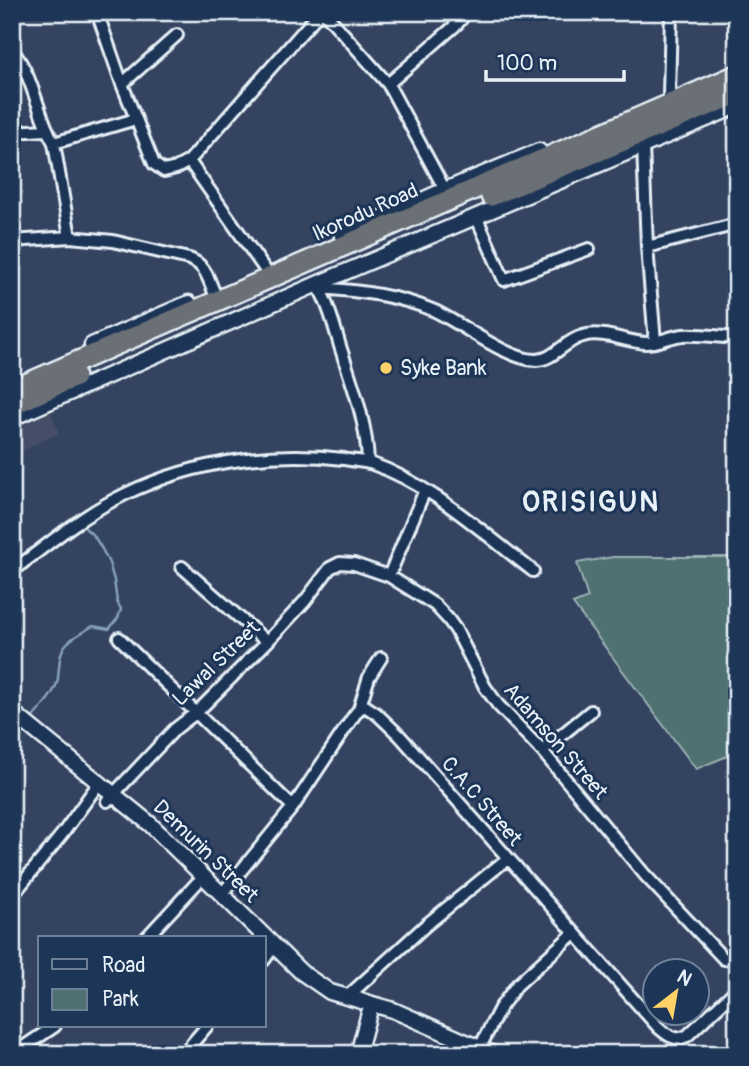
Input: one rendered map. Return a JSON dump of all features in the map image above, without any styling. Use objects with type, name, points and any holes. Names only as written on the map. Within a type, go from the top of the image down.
[{"type":"highway","name":"Ikorodu Road","points":[[12,390],[737,75]]},
{"type":"highway","name":"Ikorodu Road","points":[[12,405],[292,281],[737,94]]},
{"type":"street","points":[[97,12],[154,164],[163,171],[189,161],[322,12],[388,84],[445,190]]},
{"type":"street","points":[[388,84],[457,24],[467,12]]},
{"type":"street","points":[[669,96],[671,12]]},
{"type":"street","points":[[122,84],[177,35]]},
{"type":"street","points":[[12,50],[23,64],[34,88],[46,130],[54,143],[70,237]]},
{"type":"street","name":"Ikorodu Road","points":[[12,380],[266,271],[445,190],[737,67]]},
{"type":"street","points":[[12,418],[476,216],[737,106]]},
{"type":"street","points":[[54,143],[136,119]]},
{"type":"street","points":[[12,132],[46,130]]},
{"type":"street","points":[[643,146],[647,247],[655,342]]},
{"type":"street","points":[[189,161],[266,271]]},
{"type":"street","points":[[476,216],[504,280],[589,249]]},
{"type":"street","points":[[647,247],[737,224]]},
{"type":"street","points":[[12,241],[70,237],[113,241],[196,261],[204,268],[214,292]]},
{"type":"street","points":[[318,286],[380,293],[405,299],[464,326],[505,351],[523,358],[546,359],[584,335],[648,343],[685,335],[737,338]]},
{"type":"street","points":[[318,286],[366,431],[368,463]]},
{"type":"street","points":[[12,571],[85,516],[136,488],[208,466],[309,456],[368,463],[425,490],[533,571]]},
{"type":"street","points":[[389,576],[425,490]]},
{"type":"street","name":"Lawal Street","points":[[109,797],[175,729],[197,712],[267,642],[305,601],[330,568],[340,563],[354,564]]},
{"type":"street","name":"Adamson Street","points":[[354,564],[389,576],[435,605],[456,630],[485,687],[645,874],[724,960]]},
{"type":"street","points":[[182,567],[267,642]]},
{"type":"street","points":[[119,638],[293,807]]},
{"type":"street","points":[[222,894],[293,807],[359,709],[369,677],[381,658]]},
{"type":"street","name":"C.A.C Street","points":[[359,709],[365,706],[389,725],[657,1027],[675,1038],[687,1036],[737,989]]},
{"type":"street","points":[[542,751],[592,711]]},
{"type":"street","name":"Demurin Street","points":[[12,712],[18,726],[109,797],[252,936]]},
{"type":"street","points":[[12,896],[63,833],[96,786]]},
{"type":"street","name":"Demurin Street","points":[[109,797],[150,824],[265,936]]},
{"type":"street","points":[[346,997],[426,925],[507,859]]},
{"type":"street","points":[[148,936],[197,883]]},
{"type":"street","points":[[266,954],[326,1000],[390,1019],[482,1052],[500,1008],[517,985],[573,934]]},
{"type":"street","name":"Demurin Street","points":[[266,937],[301,972],[330,992],[393,1010],[482,1052]]},
{"type":"street","points":[[358,1054],[369,1013]]},
{"type":"street","points":[[13,1054],[52,1028]]},
{"type":"street","points":[[187,1052],[205,1028]]},
{"type":"shaded area","points":[[50,409],[59,433],[12,459],[12,424]]},
{"type":"green space","points":[[613,557],[737,557],[737,752],[696,769],[573,604],[588,598],[577,563]]},
{"type":"waterway","points":[[30,721],[57,684],[60,658],[65,646],[93,626],[109,629],[121,609],[117,602],[109,563],[94,536],[84,527]]},
{"type":"waterway","points":[[12,743],[25,729]]},
{"type":"place","name":"Syke Bank","points":[[386,368]]},
{"type":"district","name":"ORISIGUN","points":[[591,501]]}]
